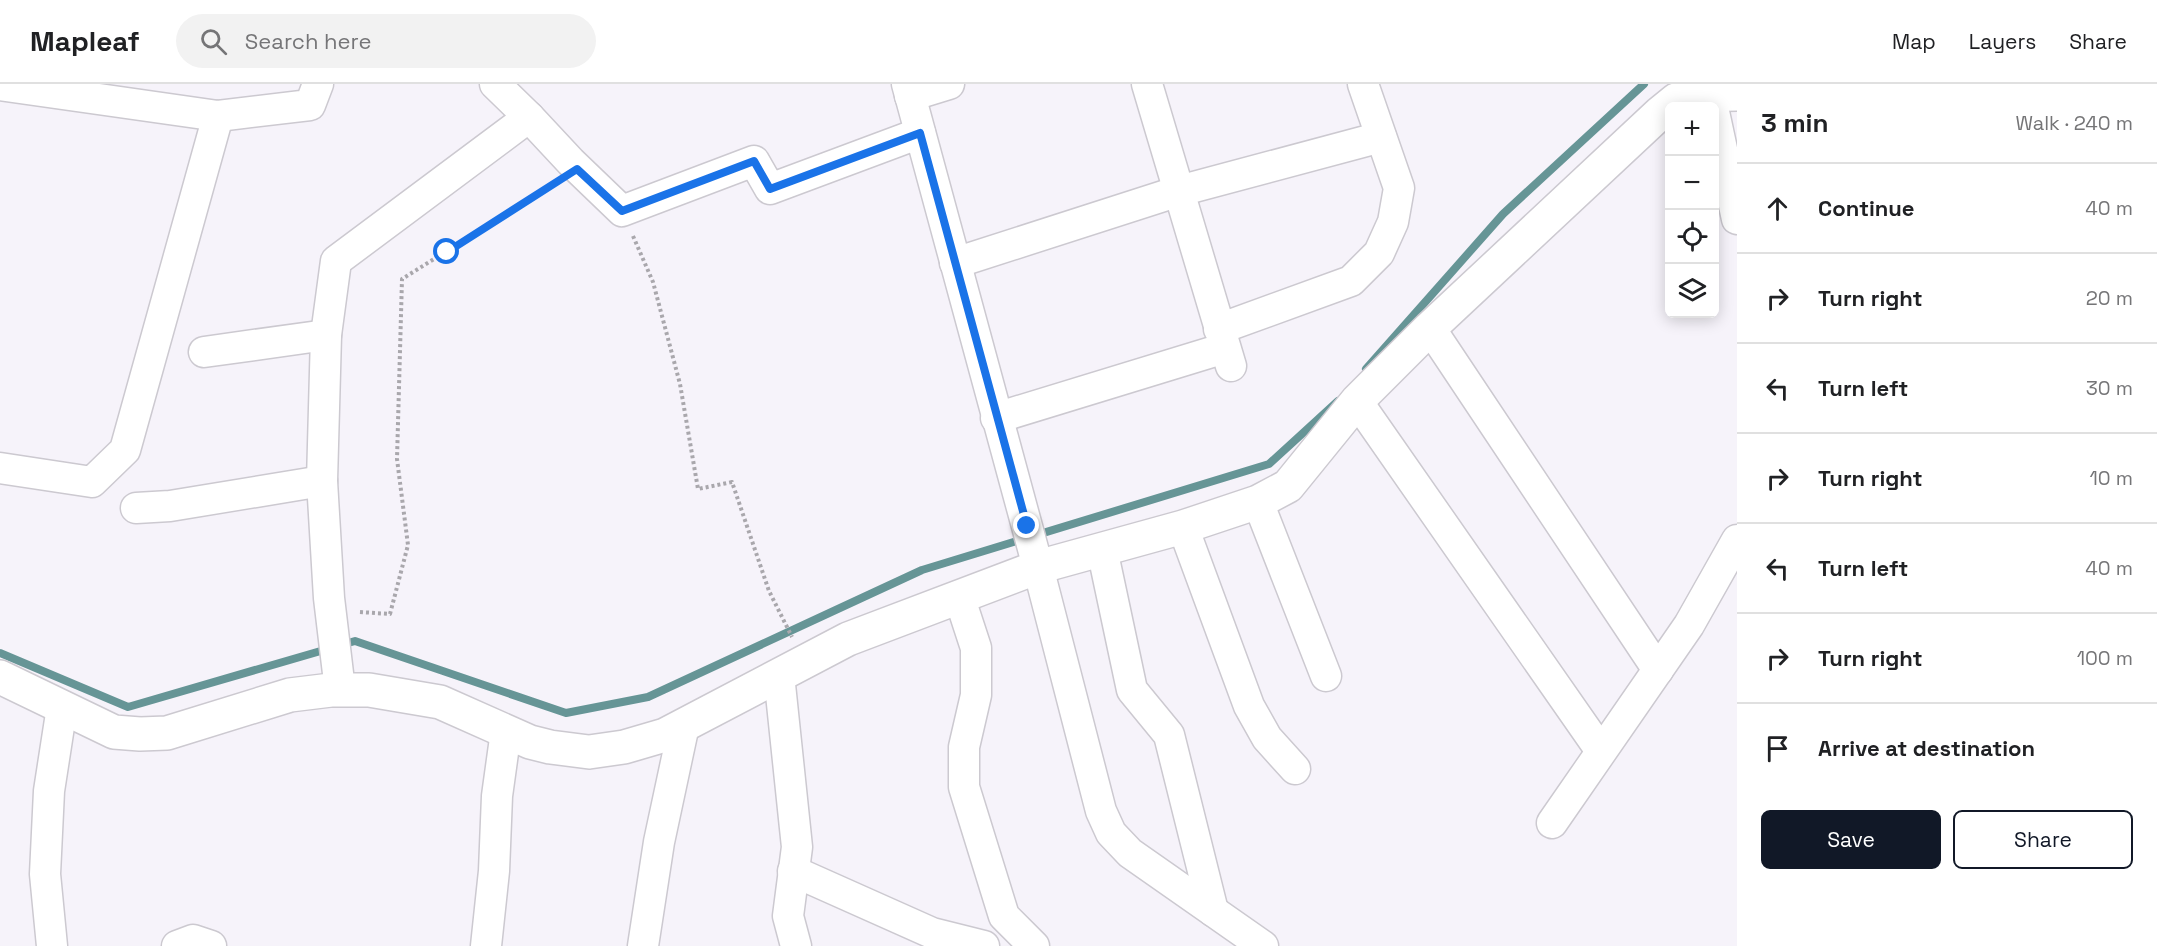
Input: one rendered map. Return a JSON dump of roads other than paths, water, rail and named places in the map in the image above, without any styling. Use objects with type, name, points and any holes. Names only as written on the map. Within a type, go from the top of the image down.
[{"type":"street","points":[[0,85],[218,116],[310,105],[318,84]]},
{"type":"street","points":[[495,84],[577,169],[622,211],[754,161],[770,189],[920,133]]},
{"type":"street","points":[[949,84],[909,90],[1027,526],[1101,811],[1111,833],[1130,853],[1263,946]]},
{"type":"street","points":[[1147,84],[1225,348]]},
{"type":"street","points":[[996,418],[1225,348],[1351,281],[1379,253],[1393,222],[1399,188],[1363,84]]},
{"type":"street","points":[[1674,102],[1694,95],[1719,102],[1737,219]]},
{"type":"street","points":[[0,677],[114,732],[167,733],[290,695],[340,690],[369,690],[440,702],[530,742],[550,747],[589,752],[624,747],[665,735],[848,639],[959,596],[1036,562],[1102,549],[1183,527],[1258,502],[1288,486],[1357,401],[1430,328],[1665,110]]},
{"type":"street","points":[[0,468],[92,482],[125,450],[218,116]]},
{"type":"street","points":[[340,690],[331,610],[322,481],[326,335],[336,261],[529,117]]},
{"type":"street","points":[[955,263],[1179,192],[1381,137]]},
{"type":"street","points":[[1430,328],[1658,670]]},
{"type":"street","points":[[204,352],[326,335]]},
{"type":"street","points":[[1357,401],[1601,751]]},
{"type":"street","points":[[136,508],[170,506],[322,481]]},
{"type":"street","points":[[1258,502],[1326,676]]},
{"type":"street","points":[[1183,527],[1249,706],[1267,738],[1295,770]]},
{"type":"street","points":[[1552,823],[1689,625],[1737,540]]},
{"type":"street","points":[[1102,549],[1132,690],[1170,735],[1213,911]]},
{"type":"street","points":[[959,596],[976,648],[976,695],[964,747],[964,787],[1004,916],[1034,946]]},
{"type":"street","points":[[780,675],[796,847],[788,916],[796,946]]},
{"type":"street","points":[[52,946],[45,874],[49,791],[63,707]]},
{"type":"street","points":[[643,946],[659,842],[684,725]]},
{"type":"street","points":[[486,946],[494,871],[497,796],[506,731]]},
{"type":"street","points":[[793,871],[932,933],[984,946]]},
{"type":"street","points":[[177,946],[193,940],[210,946]]},
{"type":"waterway","points":[[1366,369],[1503,214],[1644,84]]},
{"type":"waterway","points":[[0,653],[128,707],[355,641],[566,713],[648,697],[922,570],[1269,464],[1338,401]]}]
